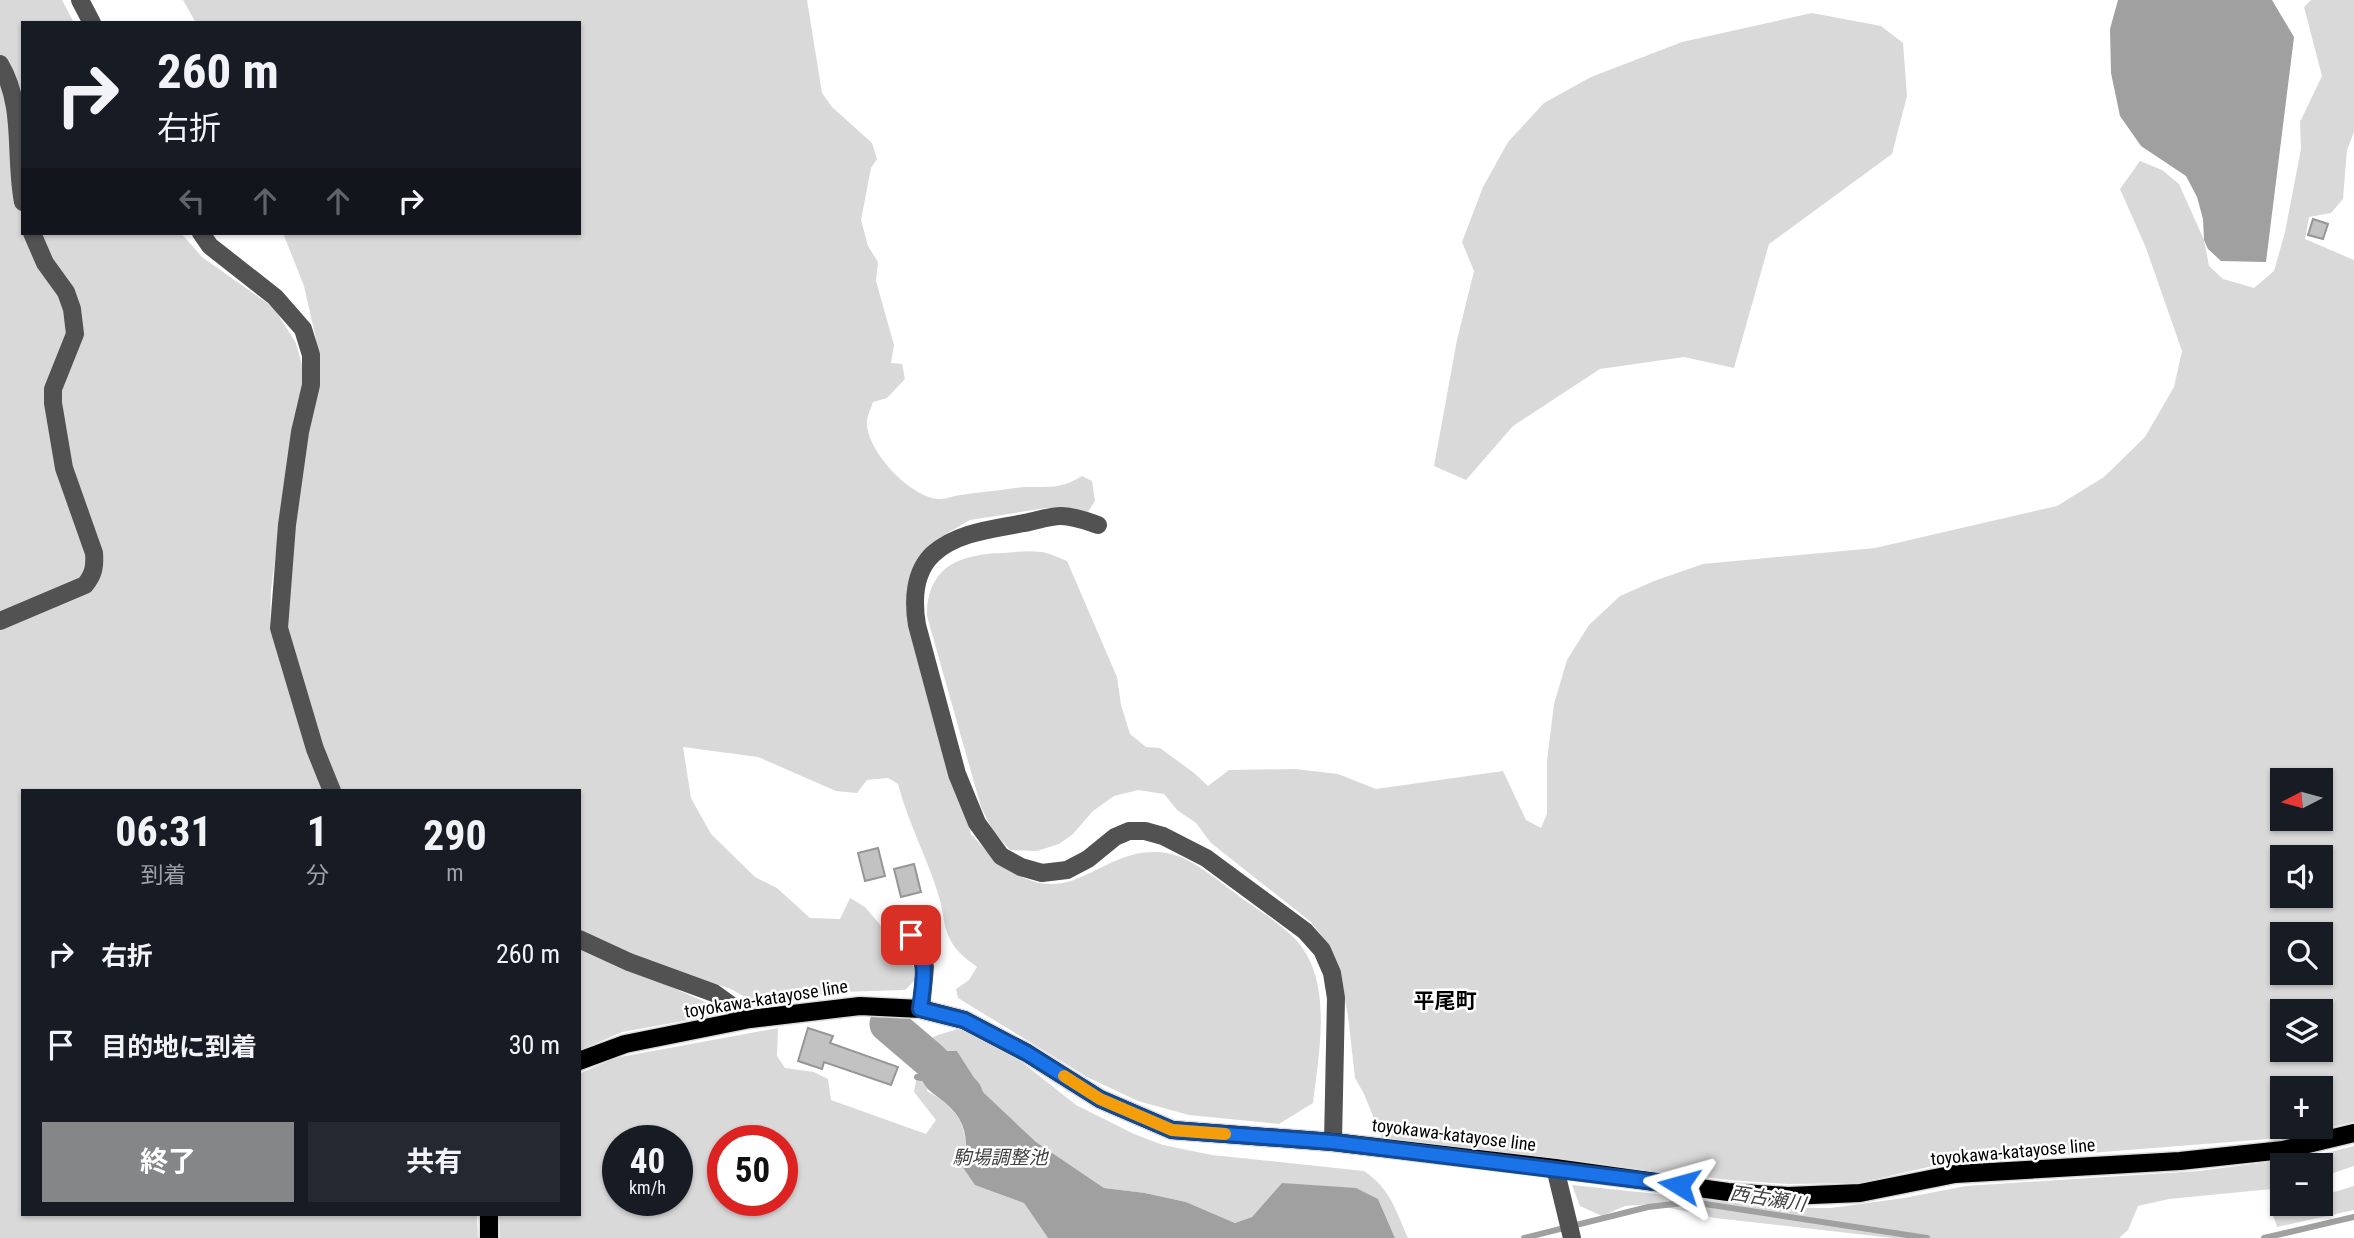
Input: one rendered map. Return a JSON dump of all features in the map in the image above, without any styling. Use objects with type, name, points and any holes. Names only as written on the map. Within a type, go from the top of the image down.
[{"type":"main road","name":"toyokawa-katayose line","points":[[581,1060],[625,1044],[750,1019],[860,1006],[920,1009],[964,1020],[1027,1053],[1100,1099],[1172,1130],[1333,1142],[1728,1192],[1788,1196],[1860,1193],[1955,1174],[2180,1161],[2283,1150],[2354,1133]]},
{"type":"main road","points":[[489,1216],[489,1238]]},
{"type":"street","points":[[80,0],[91,21]]},
{"type":"street","points":[[0,64],[11,87],[16,113],[21,189]]},
{"type":"street","points":[[0,621],[85,585],[92,577],[95,565],[94,553],[64,468],[53,404],[53,389],[75,334],[72,309],[66,292],[45,263],[33,235]]},
{"type":"street","points":[[202,235],[210,246],[275,297],[303,329],[311,355],[311,385],[300,432],[287,525],[279,628],[315,749],[331,789]]},
{"type":"street","points":[[1098,525],[1078,518],[1059,516],[972,534],[951,542],[933,555],[922,570],[916,586],[914,607],[917,625],[957,774],[977,823],[1000,856],[1021,867],[1042,873],[1067,870],[1088,859],[1115,837],[1129,831],[1145,831],[1163,836],[1206,859],[1305,931],[1322,950],[1332,973],[1336,998],[1333,1142]]},
{"type":"street","points":[[902,920],[920,950],[925,967],[920,1009]]},
{"type":"street","points":[[581,940],[629,962],[714,993],[750,1019]]},
{"type":"street","points":[[1555,1168],[1572,1236]]},
{"type":"shaded area","points":[[0,0],[62,0],[73,21],[21,21],[21,235],[183,235],[202,257],[274,308],[296,343],[302,365],[302,385],[292,434],[271,590],[270,628],[307,744],[325,789],[21,789],[21,1216],[477,1216],[478,1238],[0,1238]]},
{"type":"shaded area","points":[[183,0],[807,0],[822,93],[832,107],[872,143],[877,159],[871,168],[861,220],[868,246],[878,262],[876,281],[894,345],[891,363],[902,364],[905,379],[887,398],[873,402],[867,422],[874,446],[882,459],[904,482],[929,497],[940,499],[1015,488],[1057,486],[1082,476],[1092,481],[1095,501],[1088,512],[1046,508],[970,520],[941,537],[918,562],[910,583],[907,613],[971,834],[1003,865],[1027,879],[1041,883],[1071,881],[1133,855],[1167,853],[1187,860],[1205,871],[1277,923],[1305,952],[1314,971],[1319,992],[1320,1038],[1313,1103],[1279,1124],[1189,1115],[1138,1101],[1087,1077],[958,998],[956,989],[969,980],[977,967],[960,953],[950,940],[934,883],[898,784],[888,778],[867,780],[857,793],[836,791],[758,757],[683,747],[691,798],[711,834],[755,877],[777,888],[810,918],[840,919],[850,898],[865,907],[882,927],[903,943],[914,968],[915,980],[905,990],[839,992],[769,1004],[755,1003],[731,989],[690,979],[581,931],[581,789],[339,789],[322,747],[285,625],[287,585],[306,435],[316,386],[316,339],[304,286],[284,235],[581,235],[581,21],[195,21]]},
{"type":"shaded area","points":[[2311,0],[2354,0],[2354,132],[2347,150],[2343,199],[2331,213],[2309,217],[2305,239],[2354,260],[2354,1122],[2333,1127],[2333,1076],[2270,1076],[2270,1139],[1937,1165],[1859,1183],[1788,1184],[1729,1180],[1382,1138],[1355,1078],[1348,1016],[1341,980],[1330,947],[1311,922],[1211,843],[1196,823],[1177,810],[1164,794],[1138,790],[1114,796],[1093,811],[1073,834],[1059,844],[1037,851],[1010,850],[993,831],[981,807],[927,616],[928,599],[939,575],[960,560],[987,554],[1032,551],[1048,553],[1067,561],[1117,677],[1121,705],[1130,734],[1146,747],[1160,748],[1208,786],[1229,770],[1295,769],[1338,774],[1376,789],[1503,771],[1526,820],[1541,828],[1547,814],[1547,761],[1554,704],[1567,660],[1589,625],[1620,596],[1703,564],[1875,548],[2057,506],[2104,477],[2145,437],[2174,387],[2182,351],[2146,248],[2120,189],[2140,161],[2162,170],[2179,184],[2204,240],[2209,266],[2223,279],[2254,288],[2274,271],[2285,232],[2301,149],[2300,122],[2322,76],[2304,7]]},
{"type":"shaded area","points":[[1812,13],[1881,26],[1903,43],[1907,96],[1892,154],[1769,244],[1734,368],[1684,357],[1600,369],[1513,426],[1466,480],[1434,466],[1457,340],[1474,271],[1462,242],[1483,187],[1508,142],[1544,103],[1591,77],[1682,42]]},
{"type":"shaded area","points":[[581,947],[712,1005],[711,1016],[622,1032],[581,1050]]},
{"type":"shaded area","points":[[964,1027],[1023,1063],[1076,1105],[1134,1134],[1163,1145],[1212,1155],[1364,1171],[1386,1193],[1408,1238],[1395,1238],[1378,1199],[1282,1183],[1252,1217],[1235,1223],[1186,1202],[1104,1188],[1036,1142],[984,1093],[957,1051],[938,1051],[927,1091],[947,1105],[960,1121],[965,1141],[962,1166],[1024,1203],[1048,1238],[500,1238],[499,1216],[581,1216],[581,1073],[615,1058],[778,1028],[777,1056],[785,1068],[814,1072],[828,1079],[831,1100],[926,1134],[936,1120],[914,1092],[923,1042]]},
{"type":"shaded area","points":[[2354,1146],[2354,1166],[2333,1173],[2333,1153],[2326,1153]]},
{"type":"shaded area","points":[[2270,1162],[2270,1189],[2169,1199],[2138,1206],[2128,1230],[2119,1238],[1892,1238],[1715,1218],[1652,1204],[1625,1206],[1602,1216],[1580,1206],[1572,1185],[1790,1208],[1831,1208],[1966,1186],[2199,1171]]},
{"type":"shaded area","points":[[2354,1186],[2354,1210],[2333,1215],[2333,1192]]},
{"type":"shaded area","points":[[2273,1216],[2327,1216],[2277,1227]]},
{"type":"water","points":[[2118,0],[2272,0],[2294,37],[2266,262],[2221,261],[2208,249],[2197,197],[2186,176],[2141,146],[2120,116],[2111,73],[2110,29]]},
{"type":"water","points":[[894,1019],[921,1046],[919,1058],[905,1056],[881,1029]]},
{"type":"water","name":"駒場調整池","points":[[938,1051],[957,1051],[984,1093],[1036,1142],[1104,1188],[1186,1202],[1235,1223],[1252,1217],[1282,1183],[1356,1188],[1378,1199],[1395,1238],[1048,1238],[1024,1203],[975,1185],[962,1166],[966,1145],[960,1120],[948,1105],[928,1090],[921,1078],[926,1062]]},
{"type":"building","points":[[2313,219],[2328,224],[2323,239],[2308,235]]},
{"type":"building","points":[[878,848],[885,876],[865,881],[858,853]]},
{"type":"building","points":[[914,864],[921,892],[901,897],[894,869]]},
{"type":"building","points":[[808,1028],[833,1036],[830,1043],[898,1067],[891,1085],[824,1062],[822,1069],[798,1061]]},
{"type":"waterway","points":[[888,1024],[964,1094]]},
{"type":"waterway","points":[[917,1077],[921,1078]]},
{"type":"waterway","name":"西古瀬川","points":[[1524,1238],[1648,1207],[1692,1202],[1927,1238]]},
{"type":"waterway","name":"西古瀬川","points":[[2264,1238],[2354,1217]]},
{"type":"slow traffic","points":[[1064,1076],[1100,1099],[1172,1130],[1225,1134]]},
{"type":"district","name":"平尾町","points":[[1445,1001]]},
{"type":"route","points":[[911,935],[920,950],[925,967],[920,1009],[964,1020],[1027,1053],[1100,1099],[1172,1130],[1333,1142],[1679,1185]]}]
